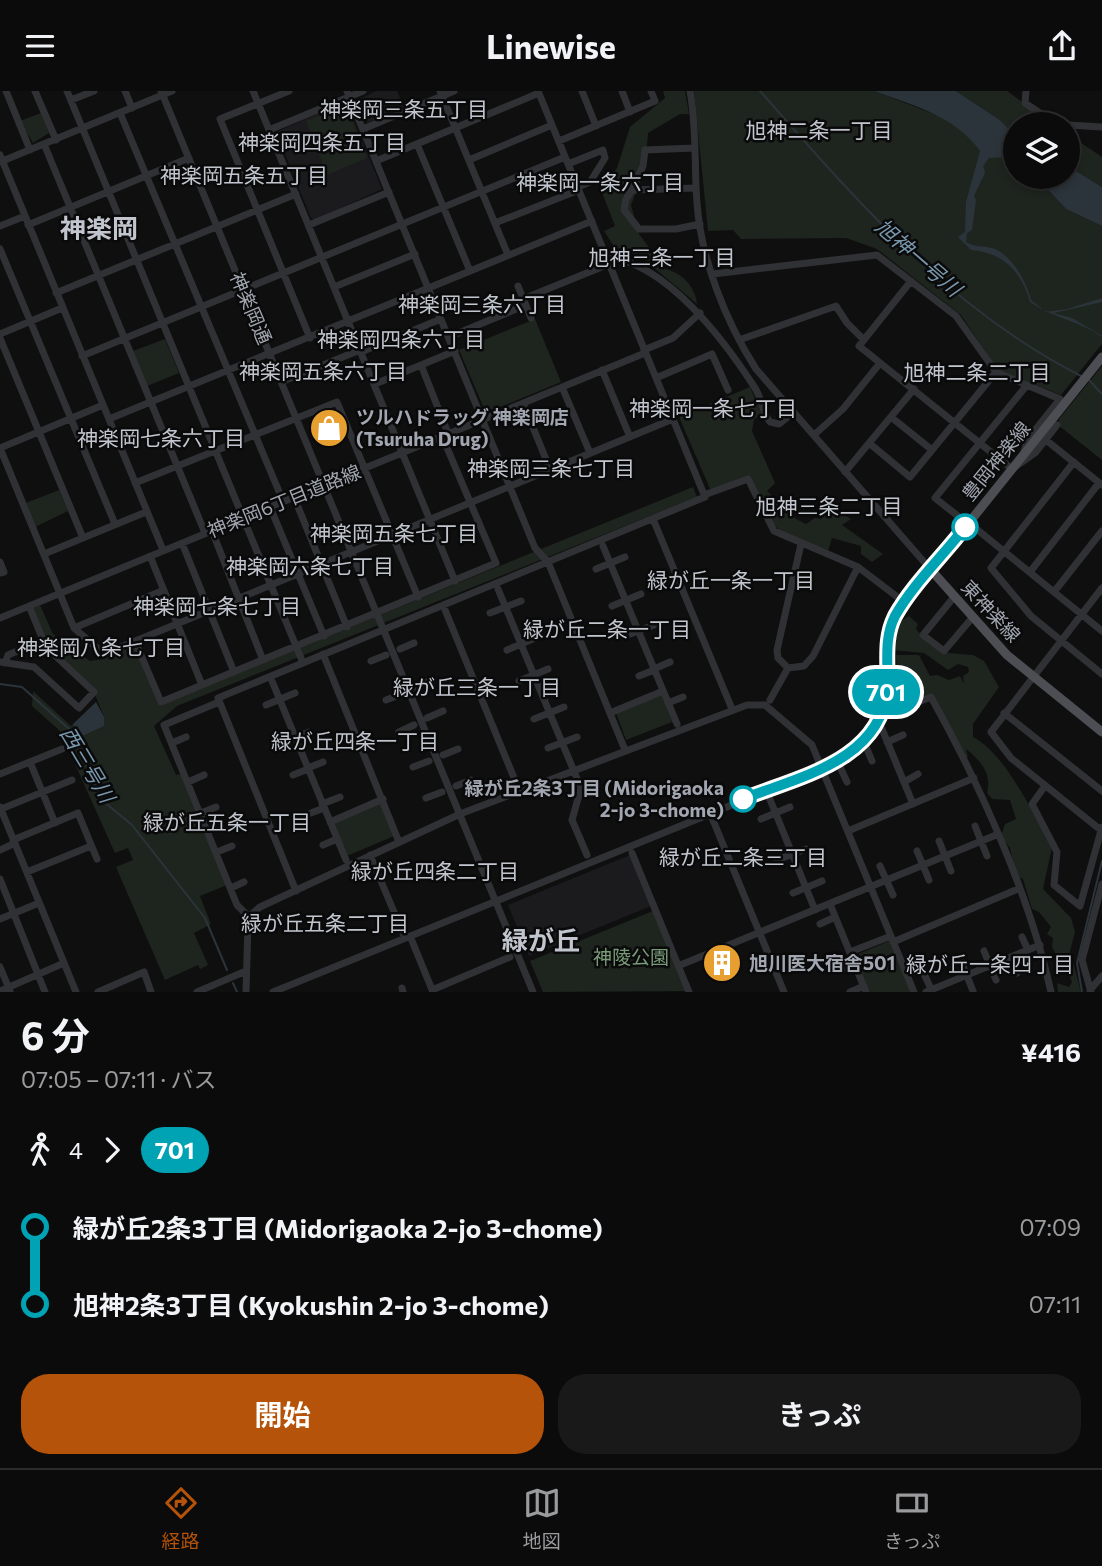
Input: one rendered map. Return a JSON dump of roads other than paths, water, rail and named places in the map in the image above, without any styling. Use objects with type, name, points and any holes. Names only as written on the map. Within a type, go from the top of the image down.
[{"type":"main road","name":"豊岡神楽線","points":[[931,570],[1102,357]]},
{"type":"main road","name":"東神楽線","points":[[931,570],[972,618],[1032,676],[1102,732]]},
{"type":"street","points":[[6,91],[30,150]]},
{"type":"street","points":[[35,91],[55,139]]},
{"type":"street","points":[[67,91],[303,663]]},
{"type":"street","points":[[71,100],[94,91]]},
{"type":"street","points":[[125,91],[132,108]]},
{"type":"street","points":[[163,551],[1,160],[172,91]]},
{"type":"street","points":[[253,91],[455,581]]},
{"type":"street","points":[[289,91],[220,119],[310,338]]},
{"type":"street","points":[[269,130],[349,94],[363,91]]},
{"type":"street","points":[[363,129],[441,93],[454,91]]},
{"type":"street","points":[[582,91],[596,126]]},
{"type":"street","points":[[622,91],[630,112]]},
{"type":"street","points":[[559,141],[655,101],[651,91]]},
{"type":"street","name":"東神楽線","points":[[690,91],[700,224],[713,274],[739,340],[756,369],[931,570]]},
{"type":"street","points":[[1026,91],[1025,103],[1038,112]]},
{"type":"street","points":[[376,160],[538,92],[705,495]]},
{"type":"street","name":"神楽岡通","points":[[162,93],[533,992]]},
{"type":"street","points":[[441,93],[508,255]]},
{"type":"street","points":[[349,94],[535,548],[548,562],[625,750]]},
{"type":"street","points":[[120,113],[283,501]]},
{"type":"street","points":[[469,160],[552,125]]},
{"type":"street","points":[[1080,125],[1102,127]]},
{"type":"street","points":[[44,144],[177,466],[239,598],[263,660]]},
{"type":"street","points":[[417,144],[470,271]]},
{"type":"street","points":[[695,148],[645,150],[643,166],[626,199],[624,209],[639,229],[676,229],[700,224]]},
{"type":"street","points":[[82,356],[482,191],[566,160],[603,150],[605,157],[590,182],[495,223]]},
{"type":"street","points":[[28,225],[189,158]]},
{"type":"street","points":[[0,186],[11,181]]},
{"type":"street","points":[[632,190],[696,188]]},
{"type":"street","points":[[309,225],[389,192]]},
{"type":"street","points":[[56,293],[296,194]]},
{"type":"street","points":[[0,226],[25,216]]},
{"type":"street","points":[[109,419],[592,221]]},
{"type":"street","points":[[0,249],[115,524]]},
{"type":"street","points":[[334,287],[415,254]]},
{"type":"street","points":[[713,274],[877,255],[956,316],[996,372],[1060,399],[1028,439],[1022,456]]},
{"type":"street","points":[[449,337],[608,260],[635,262],[700,313],[722,338],[752,383],[770,422],[779,424],[794,412]]},
{"type":"street","points":[[911,281],[859,346],[1012,469],[1035,453],[1057,425]]},
{"type":"street","points":[[518,286],[531,318]]},
{"type":"street","points":[[739,340],[836,306],[847,323],[864,340]]},
{"type":"street","points":[[62,308],[0,336],[83,538]]},
{"type":"street","name":"神楽岡6丁目道路線","points":[[0,618],[603,370],[673,338],[700,313]]},
{"type":"street","points":[[281,382],[441,319]]},
{"type":"street","points":[[375,384],[455,351]]},
{"type":"street","points":[[656,378],[712,354],[728,390]]},
{"type":"street","points":[[814,435],[843,409],[880,363]]},
{"type":"street","points":[[135,641],[161,702],[496,563],[445,435],[421,365]]},
{"type":"street","points":[[603,370],[630,437]]},
{"type":"street","points":[[869,443],[910,477],[996,372]]},
{"type":"street","points":[[1027,385],[935,498],[1102,631]]},
{"type":"street","points":[[562,387],[590,453]]},
{"type":"street","points":[[845,472],[914,389]]},
{"type":"street","points":[[135,484],[337,402],[418,597]]},
{"type":"street","points":[[523,403],[550,469]]},
{"type":"street","points":[[103,405],[0,448],[74,628],[104,654],[673,419]]},
{"type":"street","points":[[891,417],[932,450]]},
{"type":"street","points":[[1030,572],[1101,484],[1046,440]]},
{"type":"street","points":[[1074,462],[991,568],[1031,616],[1102,674]]},
{"type":"street","points":[[296,891],[218,698],[748,479],[768,524],[782,536],[858,567],[900,599]]},
{"type":"street","points":[[294,497],[347,627]]},
{"type":"street","points":[[270,507],[324,636]]},
{"type":"street","points":[[44,554],[146,512]]},
{"type":"street","points":[[653,519],[732,709]]},
{"type":"street","points":[[1054,592],[1102,531]]},
{"type":"street","points":[[182,543],[234,672]]},
{"type":"street","points":[[788,668],[779,658],[777,650],[801,544]]},
{"type":"street","points":[[603,546],[677,725]]},
{"type":"street","points":[[150,556],[202,685]]},
{"type":"street","points":[[596,569],[625,557]]},
{"type":"street","points":[[0,562],[4,572],[0,573]]},
{"type":"street","points":[[788,668],[804,666],[813,656],[858,567]]},
{"type":"street","name":"豊岡神楽線","points":[[274,992],[821,768],[861,745],[876,725],[887,688],[888,634],[907,599],[931,570]]},
{"type":"street","points":[[1045,786],[1032,804],[1057,852],[1054,885],[1080,905],[1102,829],[1011,758],[991,731],[1102,588]]},
{"type":"street","points":[[498,589],[580,788],[572,820],[587,855]]},
{"type":"street","points":[[74,628],[164,590]]},
{"type":"street","points":[[612,606],[641,594]]},
{"type":"street","points":[[954,597],[923,635],[944,650],[972,618]]},
{"type":"street","points":[[490,613],[521,601]]},
{"type":"street","points":[[443,605],[519,790]]},
{"type":"street","points":[[2,662],[34,667],[79,708],[94,692],[43,641],[29,606]]},
{"type":"street","points":[[625,636],[654,625]]},
{"type":"street","points":[[507,650],[536,638]]},
{"type":"street","points":[[2,662],[8,655],[43,641]]},
{"type":"street","points":[[400,649],[414,643]]},
{"type":"street","points":[[323,654],[399,842]]},
{"type":"street","points":[[371,661],[386,655]]},
{"type":"street","points":[[639,677],[670,662]]},
{"type":"street","points":[[769,701],[788,668]]},
{"type":"street","points":[[519,681],[548,669]]},
{"type":"street","points":[[272,681],[346,860]]},
{"type":"street","points":[[415,687],[429,681]]},
{"type":"street","points":[[610,713],[663,691]]},
{"type":"street","points":[[266,705],[295,693]]},
{"type":"street","points":[[386,700],[402,694]]},
{"type":"street","points":[[668,703],[683,697]]},
{"type":"street","points":[[890,713],[931,697],[974,778],[1040,945],[1051,992]]},
{"type":"street","points":[[219,702],[164,725],[237,905],[246,914]]},
{"type":"street","points":[[246,992],[248,924],[260,907],[460,814],[519,790],[732,709],[747,705],[765,705],[805,736],[848,831],[914,992]]},
{"type":"street","points":[[534,719],[564,706]]},
{"type":"street","points":[[427,718],[443,711]]},
{"type":"street","points":[[1004,713],[1102,791]]},
{"type":"street","points":[[399,732],[414,725]]},
{"type":"street","points":[[882,729],[913,804]]},
{"type":"street","points":[[281,743],[309,732]]},
{"type":"street","points":[[887,742],[903,735]]},
{"type":"street","points":[[172,743],[186,737]]},
{"type":"street","points":[[548,748],[577,737]]},
{"type":"street","points":[[0,774],[62,749]]},
{"type":"street","points":[[443,755],[458,749]]},
{"type":"street","points":[[867,749],[872,761]]},
{"type":"street","points":[[414,767],[429,761]]},
{"type":"street","points":[[30,762],[55,823]]},
{"type":"street","points":[[293,775],[323,762]]},
{"type":"street","points":[[840,767],[847,782]]},
{"type":"street","points":[[904,782],[918,774]]},
{"type":"street","points":[[188,782],[204,775]]},
{"type":"street","points":[[848,831],[974,778]]},
{"type":"street","points":[[72,780],[0,808],[76,992]]},
{"type":"street","points":[[456,786],[471,780]]},
{"type":"street","points":[[426,798],[442,792]]},
{"type":"street","points":[[311,813],[340,797]]},
{"type":"street","points":[[769,797],[815,910]]},
{"type":"street","points":[[330,822],[383,799]]},
{"type":"street","points":[[201,813],[216,807]]},
{"type":"street","points":[[761,819],[790,807]]},
{"type":"street","points":[[0,850],[14,841],[78,813],[97,859]]},
{"type":"street","points":[[710,813],[784,992]]},
{"type":"street","points":[[975,826],[987,856]]},
{"type":"street","points":[[678,966],[996,835]]},
{"type":"street","points":[[323,845],[337,839]]},
{"type":"street","points":[[939,841],[951,871]]},
{"type":"street","points":[[27,872],[91,846]]},
{"type":"street","points":[[217,852],[232,846]]},
{"type":"street","points":[[778,860],[806,849]]},
{"type":"street","points":[[917,851],[929,880]]},
{"type":"street","points":[[632,853],[689,992]]},
{"type":"street","points":[[370,855],[432,991],[510,957]]},
{"type":"street","points":[[880,866],[893,895]]},
{"type":"street","points":[[0,879],[45,992]]},
{"type":"street","points":[[793,893],[822,881]]},
{"type":"street","points":[[231,888],[244,882]]},
{"type":"street","points":[[1091,991],[1082,960],[1102,884]]},
{"type":"street","points":[[850,953],[1018,889]]},
{"type":"street","points":[[0,919],[40,903]]},
{"type":"street","points":[[830,904],[865,989],[850,992]]},
{"type":"street","points":[[820,924],[835,917]]},
{"type":"street","points":[[1022,937],[1028,950]]},
{"type":"street","points":[[925,976],[930,991],[1040,945]]},
{"type":"street","points":[[984,951],[996,980]]},
{"type":"street","points":[[1010,958],[1017,973]]},
{"type":"street","points":[[961,961],[973,991]]},
{"type":"street","points":[[0,967],[6,990],[64,963]]},
{"type":"street","points":[[838,970],[855,965]]},
{"type":"street","points":[[197,992],[246,971]]},
{"type":"street","points":[[98,992],[144,972],[152,992]]},
{"type":"street","points":[[1091,991],[1102,977]]},
{"type":"waterway","name":"旭神一号川","points":[[760,91],[870,212],[948,286],[990,320],[1083,377]]},
{"type":"waterway","name":"旭神一号川","points":[[1088,379],[1102,394]]},
{"type":"waterway","name":"西三号川","points":[[0,684],[22,687],[69,729],[103,801],[132,825],[205,918],[227,970]]},
{"type":"waterway","name":"旭神一号川","points":[[1082,992],[1077,963],[1102,861]]},
{"type":"waterway","name":"西三号川","points":[[233,983],[237,992]]},
{"type":"place","name":"ツルハドラッグ 神楽岡店 (Tsuruha Drug)","points":[[329,428]]},
{"type":"place","name":"緑が丘2条3丁目 (Midorigaoka 2-jo 3-chome)","points":[[743,799]]},
{"type":"place","name":"旭川医大宿舎501","points":[[722,963]]},
{"type":"district","name":"神楽岡三条五丁目","points":[[404,110]]},
{"type":"district","name":"旭神二条一丁目","points":[[819,131]]},
{"type":"district","name":"神楽岡四条五丁目","points":[[322,143]]},
{"type":"district","name":"神楽岡五条五丁目","points":[[244,176]]},
{"type":"district","name":"神楽岡一条六丁目","points":[[600,183]]},
{"type":"district","name":"神楽岡","points":[[99,229]]},
{"type":"district","name":"旭神三条一丁目","points":[[662,258]]},
{"type":"district","name":"神楽岡三条六丁目","points":[[482,305]]},
{"type":"district","name":"神楽岡四条六丁目","points":[[401,340]]},
{"type":"district","name":"神楽岡五条六丁目","points":[[323,372]]},
{"type":"district","name":"旭神二条二丁目","points":[[977,373]]},
{"type":"district","name":"神楽岡一条七丁目","points":[[713,409]]},
{"type":"district","name":"神楽岡七条六丁目","points":[[161,439]]},
{"type":"district","name":"神楽岡三条七丁目","points":[[551,469]]},
{"type":"district","name":"旭神三条二丁目","points":[[829,507]]},
{"type":"district","name":"神楽岡五条七丁目","points":[[394,534]]},
{"type":"district","name":"神楽岡六条七丁目","points":[[310,567]]},
{"type":"district","name":"緑が丘一条一丁目","points":[[731,581]]},
{"type":"district","name":"神楽岡七条七丁目","points":[[217,607]]},
{"type":"district","name":"緑が丘二条一丁目","points":[[607,630]]},
{"type":"district","name":"神楽岡八条七丁目","points":[[101,648]]},
{"type":"district","name":"緑が丘三条一丁目","points":[[477,688]]},
{"type":"district","name":"緑が丘四条一丁目","points":[[355,742]]},
{"type":"district","name":"緑が丘五条一丁目","points":[[227,823]]},
{"type":"district","name":"緑が丘二条三丁目","points":[[743,858]]},
{"type":"district","name":"緑が丘四条二丁目","points":[[435,872]]},
{"type":"district","name":"緑が丘五条二丁目","points":[[325,924]]},
{"type":"district","name":"緑が丘","points":[[541,941]]},
{"type":"district","name":"緑が丘一条四丁目","points":[[990,965]]},
{"type":"park label","name":"神陵公園","points":[[631,957]]}]
